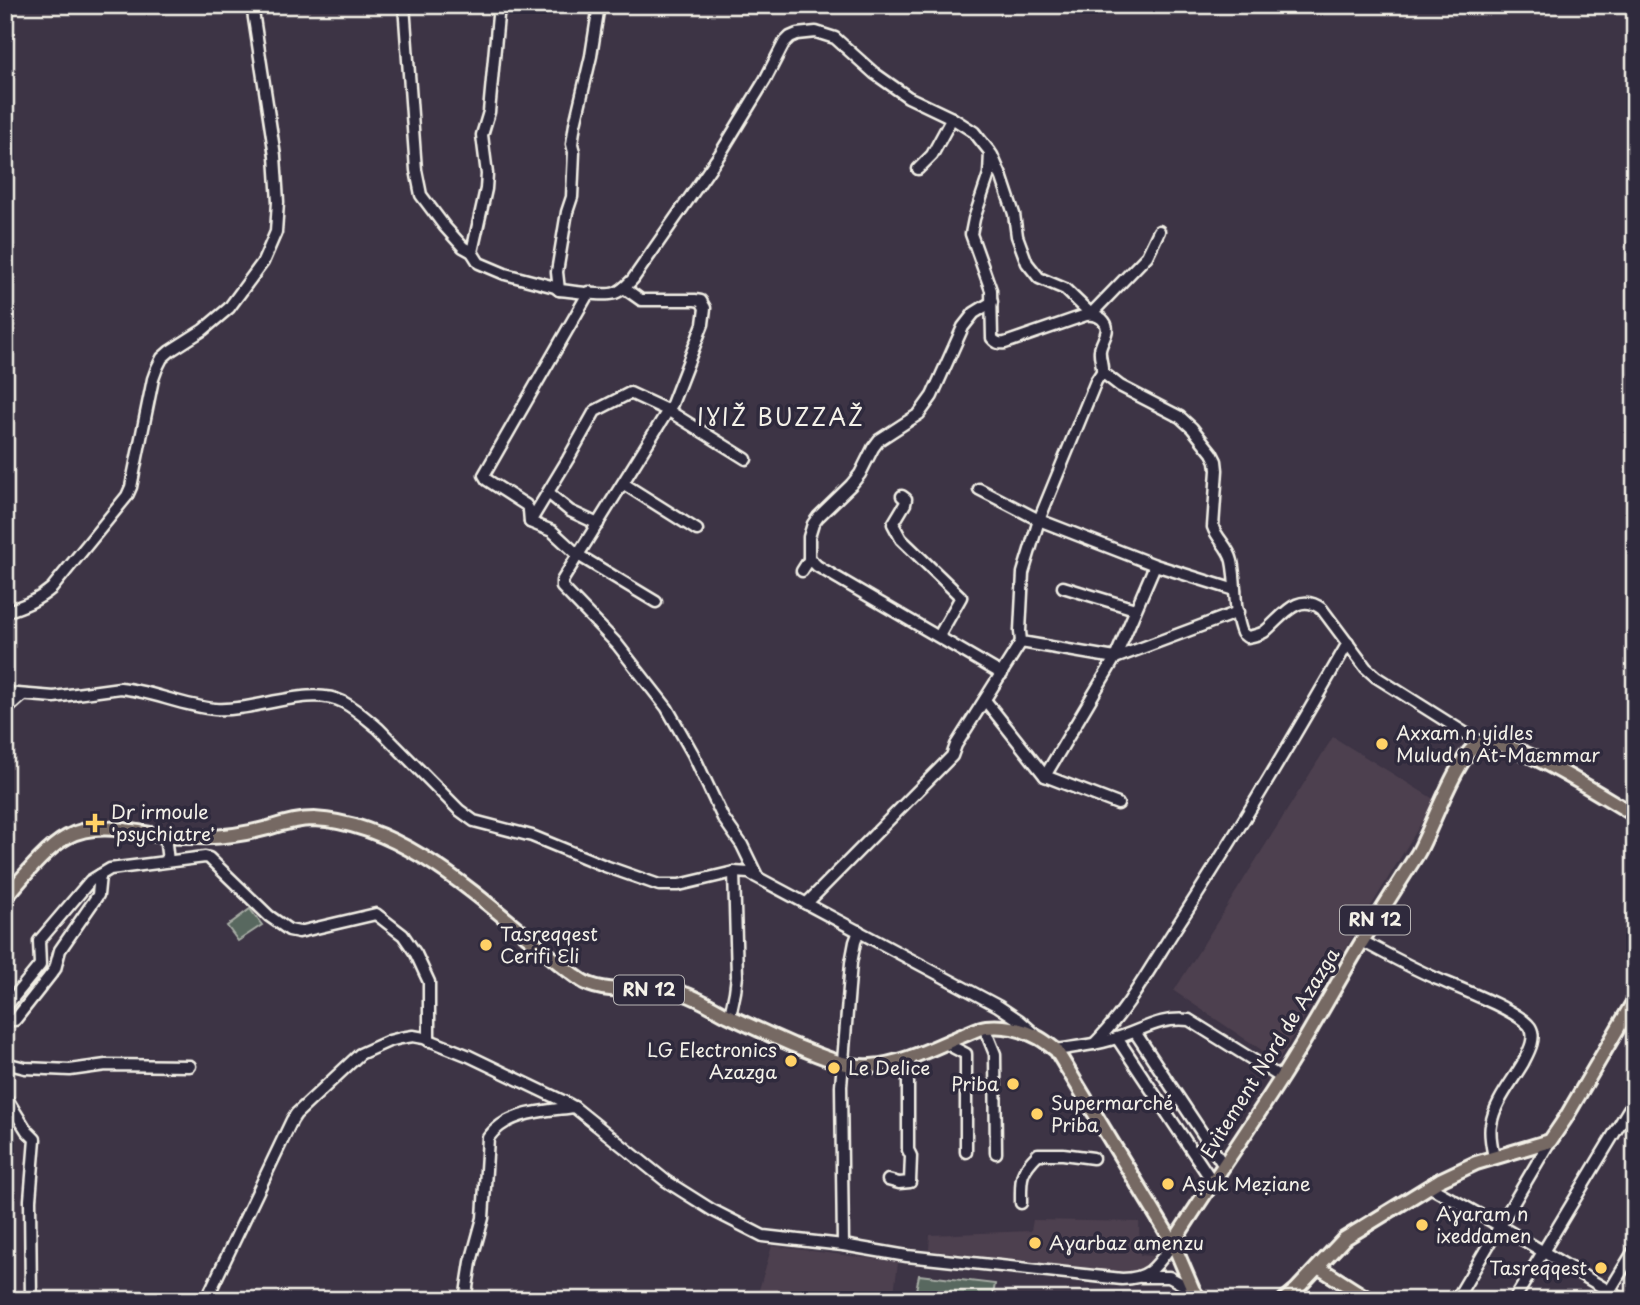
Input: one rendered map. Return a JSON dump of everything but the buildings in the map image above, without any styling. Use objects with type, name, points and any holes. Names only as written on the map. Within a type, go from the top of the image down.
[{"type":"main road","points":[[1484,742],[1532,755],[1635,816]]},
{"type":"main road","name":"Evitement Nord de Azazga","points":[[1173,1243],[1282,1077],[1420,850],[1467,753],[1484,742]]},
{"type":"main road","name":"RN 12","points":[[5,898],[50,849],[64,838],[80,831],[99,828],[165,836],[214,838],[244,834],[293,820],[314,819],[372,832],[420,855],[473,892],[586,983],[604,988],[678,992],[697,998],[790,1044],[844,1064],[867,1067],[885,1065],[984,1027],[1024,1031],[1039,1037],[1056,1050],[1173,1243],[1196,1295]]},
{"type":"main road","points":[[1284,1300],[1344,1239],[1440,1180],[1494,1157],[1550,1141],[1628,1022],[1635,999]]},
{"type":"main road","points":[[1318,1267],[1370,1300]]},
{"type":"street","points":[[5,612],[28,605],[47,593],[122,503],[131,487],[153,379],[162,358],[229,308],[263,262],[272,245],[278,211],[275,156],[252,5]]},
{"type":"street","points":[[404,5],[416,170],[421,195],[454,237],[472,252],[479,263],[505,274],[559,290],[603,295],[614,294],[624,288],[720,154],[784,43],[790,37],[816,32],[835,38],[874,73],[898,90],[974,132],[990,152],[1003,178],[1014,214],[1017,236],[1027,263],[1039,278],[1065,289],[1091,314],[1103,320],[1107,328],[1099,354],[1102,372],[1039,520],[1023,573],[1021,642],[956,745],[952,756],[806,904]]},
{"type":"street","points":[[472,252],[487,174],[482,135],[489,112],[499,5]]},
{"type":"street","points":[[559,290],[557,272],[572,197],[572,144],[599,5]]},
{"type":"street","points":[[918,169],[932,155],[952,118]]},
{"type":"street","points":[[990,152],[989,174],[971,234],[991,290],[994,341],[1000,343],[1091,314],[1147,256],[1158,231]]},
{"type":"street","points":[[624,288],[641,300],[701,301],[705,314],[703,324],[668,411],[578,555],[562,582],[562,587],[617,644],[667,708],[693,754],[723,818],[742,845],[757,876]]},
{"type":"street","points":[[530,522],[526,505],[487,480],[484,475],[589,292]]},
{"type":"street","points":[[802,571],[809,558],[809,537],[813,524],[860,474],[879,440],[919,414],[932,396],[963,327],[974,313],[992,302]]},
{"type":"street","points":[[1102,372],[1120,386],[1180,416],[1212,453],[1217,470],[1213,527],[1231,558],[1240,632],[1244,636],[1264,632],[1293,607],[1312,603],[1322,609],[1366,667],[1381,681],[1476,740],[1484,742]]},
{"type":"street","points":[[530,522],[595,411],[631,393],[668,411],[746,459]]},
{"type":"street","points":[[624,484],[697,530]]},
{"type":"street","points":[[979,489],[1039,520],[1155,565],[1236,590]]},
{"type":"street","points":[[548,493],[570,511],[597,524]]},
{"type":"street","points":[[902,496],[906,499],[905,504],[893,524],[901,539],[961,597],[939,636]]},
{"type":"street","points":[[530,522],[552,531],[578,555],[656,602]]},
{"type":"street","points":[[809,558],[817,566],[1002,674]]},
{"type":"street","points":[[1045,776],[1115,658],[1155,565]]},
{"type":"street","points":[[1063,587],[1135,609]]},
{"type":"street","points":[[1021,642],[1115,658],[1238,611]]},
{"type":"street","points":[[1094,1044],[1115,1021],[1209,877],[1284,755],[1348,643]]},
{"type":"street","points":[[5,693],[54,697],[120,688],[190,705],[224,709],[247,708],[305,697],[330,698],[342,702],[372,722],[459,810],[474,821],[532,836],[659,885],[680,885],[734,872],[757,876],[998,1006],[1039,1037]]},
{"type":"street","points":[[5,711],[23,695]]},
{"type":"street","points":[[985,700],[1045,776],[1118,804]]},
{"type":"street","points":[[165,836],[168,861]]},
{"type":"street","points":[[5,1008],[40,965],[39,941],[90,881],[110,869],[205,857],[269,916],[289,930],[299,932],[376,914],[403,936],[416,954],[429,982],[429,1041]]},
{"type":"street","points":[[730,1016],[737,976],[734,872]]},
{"type":"street","points":[[5,1013],[8,1020],[15,1020],[55,970],[60,950],[98,895],[100,875]]},
{"type":"street","points":[[843,1245],[841,1086],[851,963],[859,931]]},
{"type":"street","points":[[1362,942],[1503,1009],[1531,1028],[1532,1038],[1528,1053],[1500,1100],[1490,1126],[1494,1157]]},
{"type":"street","points":[[1056,1050],[1117,1038],[1175,1018],[1189,1020],[1282,1077]]},
{"type":"street","points":[[984,1027],[995,1054],[996,1153]]},
{"type":"street","points":[[1135,1032],[1224,1166]]},
{"type":"street","points":[[206,1300],[292,1120],[360,1054],[413,1036],[468,1056],[574,1107],[666,1181],[712,1210],[763,1236],[907,1256],[1122,1279],[1169,1277],[1196,1295]]},
{"type":"street","points":[[1117,1038],[1212,1181]]},
{"type":"street","points":[[945,1043],[966,1054],[966,1152]]},
{"type":"street","points":[[888,1180],[910,1182],[908,1067],[911,1056]]},
{"type":"street","points":[[5,1063],[25,1068],[70,1070],[106,1065],[190,1066]]},
{"type":"street","points":[[5,1096],[34,1139],[30,1200],[31,1300]]},
{"type":"street","points":[[1514,1300],[1635,1099]]},
{"type":"street","points":[[466,1300],[471,1262],[483,1218],[488,1138],[494,1130],[527,1113],[574,1107]]},
{"type":"street","points":[[1456,1300],[1550,1141]]},
{"type":"street","points":[[1021,1203],[1021,1176],[1038,1154],[1093,1158]]},
{"type":"street","points":[[1430,1187],[1543,1250],[1606,1296],[1624,1300]]},
{"type":"street","points":[[1141,1278],[1154,1268],[1173,1243]]},
{"type":"street","points":[[1606,1296],[1635,1249]]},
{"type":"shaded area","points":[[1333,737],[1435,800],[1278,1061],[1174,991]]},
{"type":"shaded area","name":"Aɣarbaz amenzu","points":[[1033,1220],[1139,1222],[1140,1255],[1152,1256],[1153,1264],[1129,1275],[929,1250],[930,1235],[1031,1231]]},
{"type":"shaded area","points":[[772,1246],[898,1262],[893,1300],[756,1300]]},
{"type":"green space","points":[[250,909],[262,925],[238,941],[227,926]]},
{"type":"green space","points":[[919,1275],[995,1284],[992,1300],[914,1300]]},
{"type":"place","name":"Axxam n yidles Mulud n At-Maɛmmar","points":[[1382,744]]},
{"type":"place","name":"Dr irmoule 'psychiatre'","points":[[95,823]]},
{"type":"place","name":"Tasreqqest Cerifi Ɛli","points":[[486,945]]},
{"type":"place","name":"LG Electronics Azazga","points":[[791,1061]]},
{"type":"place","name":"Le Delice","points":[[834,1068]]},
{"type":"place","name":"Priba","points":[[1013,1084]]},
{"type":"place","name":"Supermarché Priba","points":[[1037,1114]]},
{"type":"place","name":"Aṣuk Meẓiane","points":[[1168,1184]]},
{"type":"place","name":"Aɣaram n ixeddamen","points":[[1422,1225]]},
{"type":"place","name":"Aɣarbaz amenzu","points":[[1035,1243]]},
{"type":"place","name":"Tasreqqest","points":[[1601,1268]]},
{"type":"district","name":"IƔIŽ BUZZAŽ","points":[[781,418]]}]
